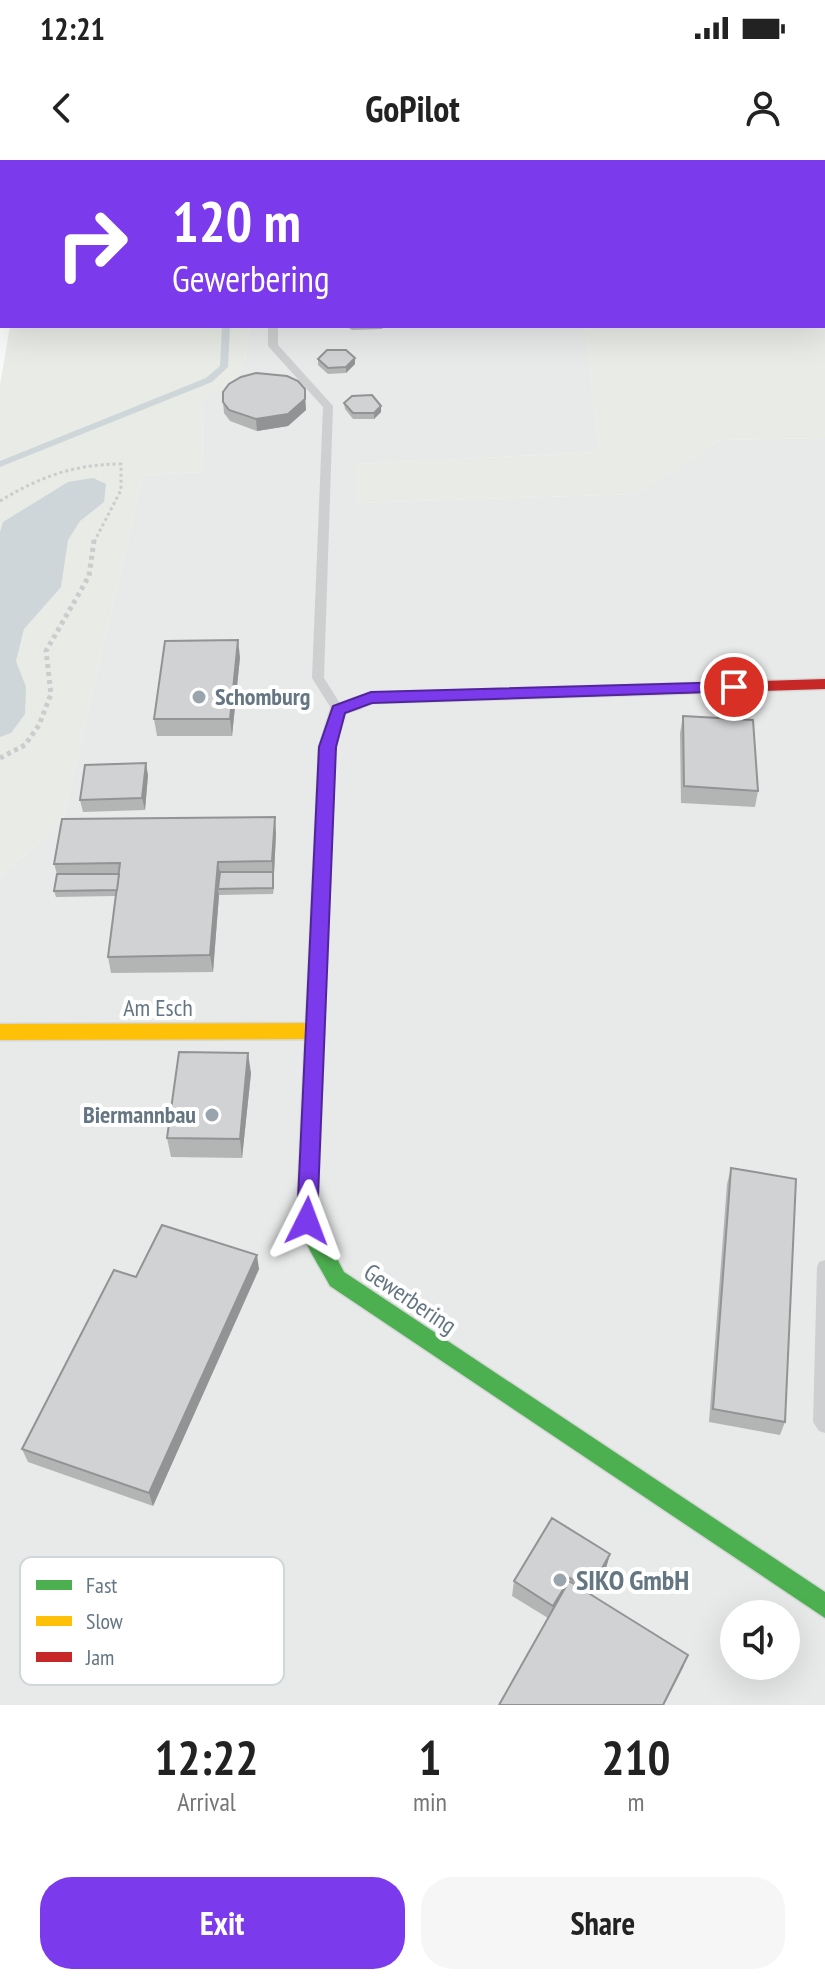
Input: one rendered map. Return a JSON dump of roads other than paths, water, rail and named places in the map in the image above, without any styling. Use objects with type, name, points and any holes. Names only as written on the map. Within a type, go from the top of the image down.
[{"type":"street","points":[[338,710],[371,698],[825,684]]},
{"type":"street","name":"Gewerbering","points":[[338,710],[327,747],[307,1221],[337,1279],[825,1606]]},
{"type":"street","name":"Am Esch","points":[[0,1032],[316,1031]]},
{"type":"lane","points":[[273,328],[273,346],[328,406],[318,678],[338,710]]},
{"type":"lane","points":[[825,1267],[822,1422],[825,1425]]},
{"type":"waterway","points":[[0,464],[209,380],[224,367],[226,328]]},
{"type":"place","name":"Schomburg","points":[[199,697]]},
{"type":"place","name":"Biermannbau","points":[[212,1115]]},
{"type":"place","name":"SIKO GmbH","points":[[560,1580]]}]
